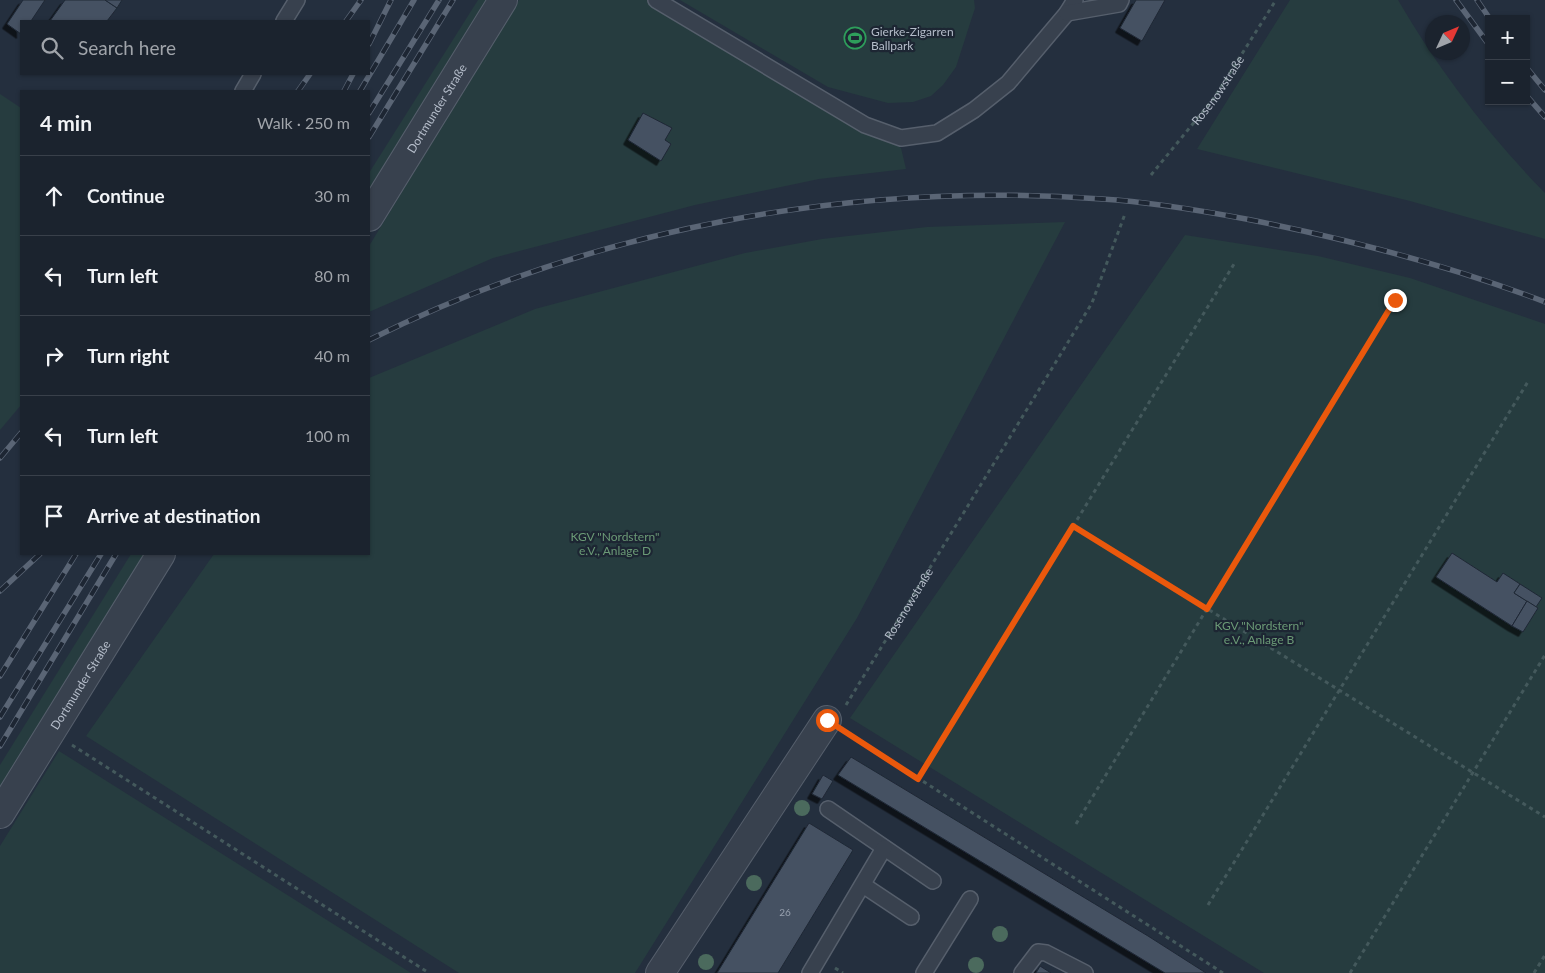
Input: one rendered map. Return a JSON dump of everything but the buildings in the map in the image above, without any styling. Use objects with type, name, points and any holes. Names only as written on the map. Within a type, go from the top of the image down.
[{"type":"street","name":"Dortmunder Straße","points":[[370,215],[503,0]]},
{"type":"street","name":"Dortmunder Straße","points":[[0,814],[160,555]]},
{"type":"street","points":[[660,973],[827,720]]},
{"type":"lane","points":[[285,20],[297,0]]},
{"type":"lane","points":[[656,0],[865,125],[901,138],[937,133],[974,110],[1008,83],[1071,6],[1119,4],[1121,0]]},
{"type":"lane","points":[[244,90],[252,75]]},
{"type":"lane","points":[[828,809],[933,881]]},
{"type":"lane","points":[[810,973],[884,848]]},
{"type":"lane","points":[[863,885],[911,917]]},
{"type":"lane","points":[[924,973],[970,899]]},
{"type":"lane","points":[[1022,973],[1030,959],[1038,952],[1046,953],[1085,973]]},
{"type":"path","name":"Rosenowstraße","points":[[1151,175],[1214,98],[1276,0]]},
{"type":"path","name":"Rosenowstraße","points":[[827,720],[844,709],[1092,303],[1125,214]]},
{"type":"path","points":[[918,779],[1234,264]]},
{"type":"path","points":[[1076,824],[1395,300]]},
{"type":"path","points":[[1208,905],[1528,380]]},
{"type":"path","points":[[1073,526],[1545,817]]},
{"type":"path","points":[[1350,973],[1545,655]]},
{"type":"path","points":[[827,720],[1223,973]]},
{"type":"path","points":[[51,731],[430,973]]},
{"type":"path","points":[[1534,973],[1545,955]]},
{"type":"green space","points":[[478,0],[486,0],[370,187],[370,171]]},
{"type":"green space","points":[[519,0],[650,0],[901,148],[906,169],[819,179],[695,205],[493,258],[370,312],[370,244]],"holes":[[[643,113],[672,128],[665,140],[671,144],[661,161],[628,140]]]},
{"type":"green space","name":"Gierke-Zigarren Ballpark","points":[[680,0],[974,0],[975,8],[956,67],[943,85],[931,96],[913,102],[888,103],[828,87]]},
{"type":"green space","points":[[1290,0],[1398,0],[1425,43],[1425,60],[1436,60],[1484,125],[1545,193],[1545,239],[1410,201],[1197,149]]},
{"type":"green space","points":[[0,94],[20,107],[20,406],[0,430]]},
{"type":"green space","name":"KGV \"Nordstern\" e.V., Anlage D","points":[[1065,222],[857,618],[635,973],[459,973],[86,736],[213,555],[370,555],[370,378],[535,309],[745,253],[822,239],[927,227]]},
{"type":"green space","name":"KGV \"Nordstern\" e.V., Anlage B","points":[[1185,235],[1318,256],[1410,278],[1545,324],[1545,973],[1264,973],[850,718]]},
{"type":"green space","points":[[130,555],[143,555],[0,789],[0,765]]},
{"type":"green space","points":[[59,751],[411,973],[0,973],[0,846]]},
{"type":"railway","points":[[347,20],[361,0]]},
{"type":"railway","points":[[370,42],[391,0]]},
{"type":"railway","points":[[370,74],[414,0]]},
{"type":"railway","points":[[370,111],[439,0]]},
{"type":"railway","points":[[370,135],[453,0]]},
{"type":"railway","points":[[1456,0],[1485,40]]},
{"type":"railway","points":[[1477,0],[1487,15]]},
{"type":"railway","points":[[1530,72],[1545,90]]},
{"type":"railway","points":[[299,90],[309,75]]},
{"type":"railway","points":[[345,90],[352,75]]},
{"type":"railway","points":[[361,90],[369,75]]},
{"type":"railway","points":[[1530,100],[1545,117]]},
{"type":"railway","points":[[370,340],[455,301],[543,268],[634,241],[726,221],[819,206],[913,198],[1008,195],[1102,199],[1192,210],[1246,219],[1360,244],[1472,276],[1545,302]]},
{"type":"railway","points":[[0,458],[20,434]]},
{"type":"railway","points":[[0,591],[39,555]]},
{"type":"railway","points":[[0,676],[75,555]]},
{"type":"railway","points":[[0,717],[100,555]]},
{"type":"railway","points":[[0,746],[115,555]]},
{"type":"place","name":"Gierke-Zigarren Ballpark","points":[[855,38]]},
{"type":"route","points":[[827,720],[918,779],[1073,526],[1207,609],[1395,300]]}]
